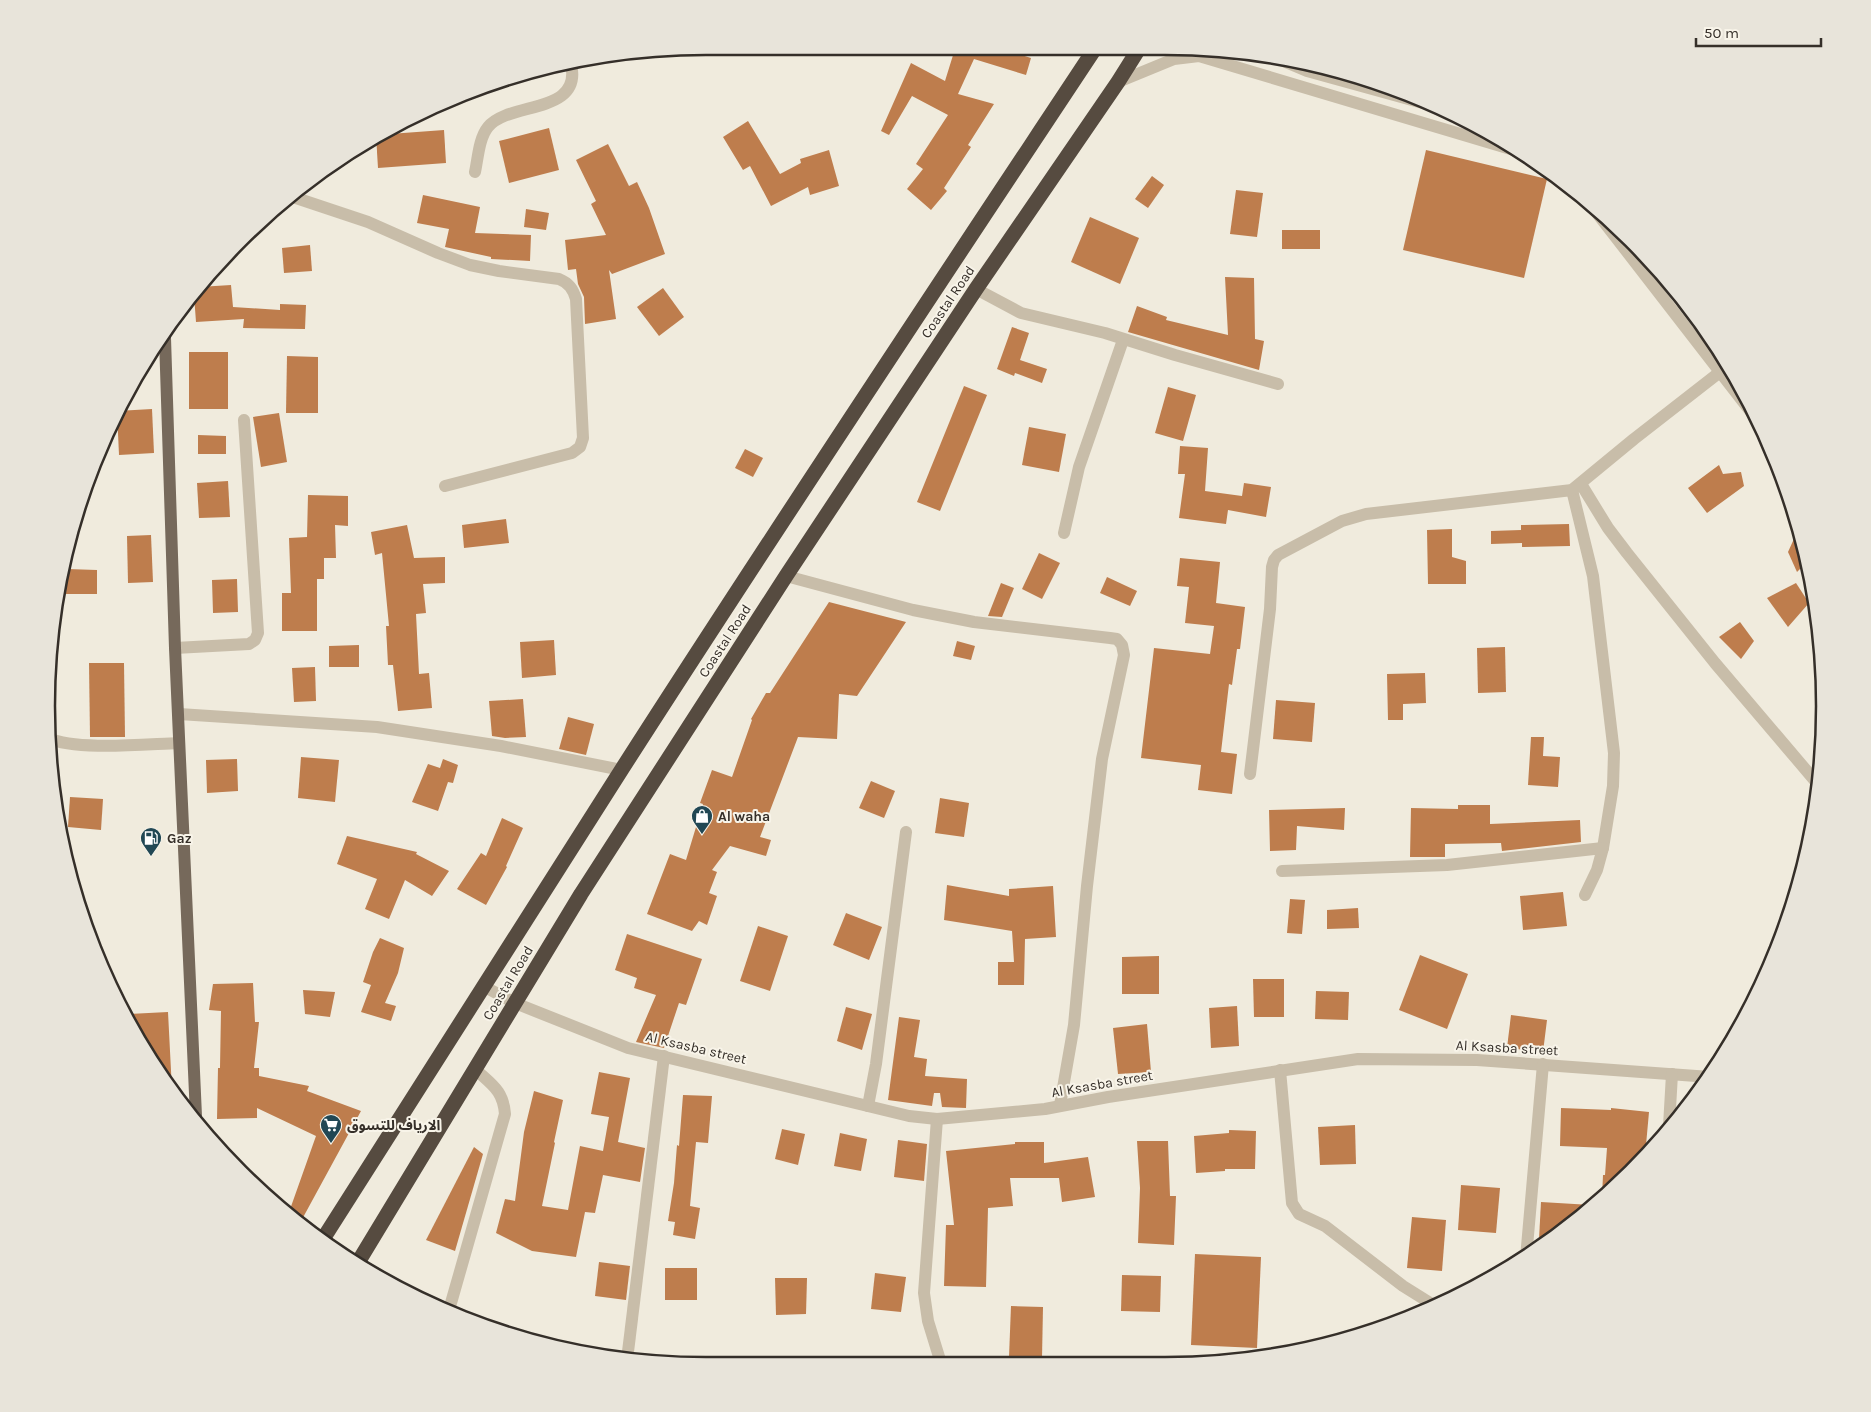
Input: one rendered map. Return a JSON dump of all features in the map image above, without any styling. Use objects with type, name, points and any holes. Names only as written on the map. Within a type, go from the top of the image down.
[{"type":"highway","name":"Coastal Road","points":[[326,1234],[485,988],[622,770],[860,403],[1091,55]]},
{"type":"highway","name":"Coastal Road","points":[[361,1258],[581,894],[786,576],[976,289],[1135,55]]},
{"type":"main road","points":[[165,344],[175,648],[196,1109]]},
{"type":"street","points":[[1118,82],[1174,59],[1199,56],[1493,144]]},
{"type":"street","points":[[475,172],[483,137],[489,125],[502,118],[552,101],[563,95],[572,84],[572,70]]},
{"type":"street","points":[[1312,72],[1365,87]]},
{"type":"street","points":[[299,199],[368,222],[470,265],[558,279],[567,282],[574,291],[576,299],[583,438],[580,447],[572,453],[446,486]]},
{"type":"street","points":[[1616,238],[1734,389]]},
{"type":"street","points":[[976,289],[1021,313],[1105,333],[1123,340],[1278,384]]},
{"type":"street","points":[[1064,533],[1079,466],[1123,340]]},
{"type":"street","points":[[1250,774],[1270,609],[1272,567],[1278,555],[1342,520],[1366,514],[1576,487],[1720,372]]},
{"type":"street","points":[[175,648],[249,644],[255,640],[258,633],[244,420]]},
{"type":"street","points":[[1576,487],[1715,663],[1812,777]]},
{"type":"street","points":[[1576,487],[1592,576],[1614,753],[1613,786],[1603,848],[1597,870],[1585,895]]},
{"type":"street","points":[[786,576],[913,610],[974,622],[1117,639],[1122,645],[1124,655],[1102,759],[1087,886],[1074,1025],[1060,1105]]},
{"type":"street","points":[[179,714],[377,728],[501,746],[622,770]]},
{"type":"street","points":[[56,740],[65,743],[106,745],[179,743]]},
{"type":"street","points":[[868,1106],[876,1064],[906,832]]},
{"type":"street","points":[[1282,871],[1447,864],[1603,848]]},
{"type":"street","name":"Al Ksasba street","points":[[485,988],[515,1003],[628,1048],[909,1116],[937,1119],[1045,1109],[1060,1105],[1358,1059],[1477,1060],[1700,1076]]},
{"type":"street","points":[[628,1352],[664,1056]]},
{"type":"street","points":[[1527,1247],[1543,1064]]},
{"type":"street","points":[[451,1304],[505,1114],[504,1100],[498,1091],[475,1069]]},
{"type":"street","points":[[1280,1070],[1292,1203],[1299,1214],[1325,1226],[1403,1286],[1427,1301]]},
{"type":"street","points":[[1670,1116],[1672,1074]]},
{"type":"street","points":[[937,1119],[924,1293],[928,1321],[939,1357]]},
{"type":"building","points":[[953,55],[1021,55],[1031,58],[1026,75],[974,59],[958,94],[994,104],[968,145],[971,147],[944,188],[947,191],[931,210],[907,189],[923,169],[916,164],[948,115],[912,96],[889,135],[881,131],[911,63],[945,81]]},
{"type":"building","points":[[748,121],[780,174],[801,163],[800,159],[829,150],[839,186],[810,195],[808,187],[771,206],[750,166],[743,170],[723,137]]},
{"type":"building","points":[[549,128],[559,170],[509,183],[499,141]]},
{"type":"building","points":[[444,130],[446,163],[378,168],[377,144],[396,134]]},
{"type":"building","points":[[608,144],[629,186],[637,182],[649,208],[665,254],[612,274],[609,270],[616,319],[585,324],[584,297],[578,284],[576,269],[568,270],[565,240],[606,235],[591,204],[596,201],[576,160]]},
{"type":"building","points":[[1426,150],[1547,180],[1524,278],[1403,250]]},
{"type":"building","points":[[1152,176],[1164,185],[1148,208],[1135,199]]},
{"type":"building","points":[[1236,190],[1263,193],[1257,237],[1230,234]]},
{"type":"building","points":[[423,195],[480,207],[475,233],[531,235],[530,261],[491,259],[491,257],[445,247],[449,229],[417,223]]},
{"type":"building","points":[[526,209],[549,213],[546,230],[524,227]]},
{"type":"building","points":[[1090,217],[1139,238],[1120,284],[1071,262]]},
{"type":"building","points":[[1282,230],[1320,230],[1320,249],[1282,249]]},
{"type":"building","points":[[310,245],[312,271],[284,273],[282,248]]},
{"type":"building","points":[[1225,277],[1254,278],[1255,339],[1264,341],[1259,370],[1128,332],[1137,306],[1167,317],[1166,320],[1228,335]]},
{"type":"building","points":[[231,285],[233,307],[280,310],[280,304],[306,305],[305,329],[243,328],[244,319],[196,322],[195,304],[209,286]]},
{"type":"building","points":[[663,288],[684,317],[659,336],[637,307]]},
{"type":"building","points":[[1012,327],[1029,333],[1020,360],[1047,369],[1042,383],[1015,373],[1014,376],[997,369]]},
{"type":"building","points":[[189,352],[228,352],[228,409],[189,409]]},
{"type":"building","points":[[287,356],[318,357],[318,413],[286,413]]},
{"type":"building","points":[[964,386],[987,395],[940,511],[917,502]]},
{"type":"building","points":[[1168,387],[1196,395],[1183,441],[1155,433]]},
{"type":"building","points":[[152,409],[154,453],[119,455],[118,428],[126,410]]},
{"type":"building","points":[[279,413],[287,462],[261,467],[253,417]]},
{"type":"building","points":[[1029,427],[1066,434],[1059,472],[1022,465]]},
{"type":"building","points":[[198,435],[226,436],[226,454],[198,454]]},
{"type":"building","points":[[1180,446],[1208,448],[1205,491],[1242,496],[1244,483],[1271,487],[1266,517],[1228,510],[1226,524],[1179,518],[1185,474],[1178,474]]},
{"type":"building","points":[[745,449],[763,458],[753,477],[735,468]]},
{"type":"building","points":[[1719,465],[1723,474],[1741,472],[1744,486],[1707,513],[1688,488]]},
{"type":"building","points":[[228,481],[230,517],[199,518],[197,483]]},
{"type":"building","points":[[308,495],[348,496],[348,526],[335,525],[336,558],[324,558],[324,579],[317,579],[317,631],[282,631],[282,593],[291,593],[289,538],[307,537]]},
{"type":"building","points":[[506,519],[509,543],[464,548],[462,525]]},
{"type":"building","points":[[1569,524],[1570,546],[1522,547],[1522,543],[1491,544],[1491,531],[1521,530],[1521,525]]},
{"type":"building","points":[[407,525],[414,558],[445,557],[445,583],[423,584],[426,613],[416,614],[419,674],[429,673],[432,708],[398,711],[393,665],[388,665],[386,626],[389,626],[382,553],[375,555],[371,532]]},
{"type":"building","points":[[1452,529],[1452,557],[1466,561],[1466,584],[1428,584],[1427,530]]},
{"type":"building","points":[[151,535],[153,582],[128,583],[127,536]]},
{"type":"building","points":[[1794,539],[1801,568],[1797,572],[1788,552]]},
{"type":"building","points":[[1039,553],[1060,563],[1042,599],[1022,589]]},
{"type":"building","points":[[1180,558],[1220,562],[1216,603],[1245,607],[1240,649],[1237,649],[1232,685],[1229,684],[1221,752],[1237,754],[1232,794],[1198,790],[1201,765],[1141,758],[1154,648],[1210,654],[1214,626],[1185,623],[1189,587],[1177,586]]},
{"type":"building","points":[[70,569],[97,570],[97,594],[66,594]]},
{"type":"building","points":[[1107,577],[1137,591],[1130,606],[1100,593]]},
{"type":"building","points":[[237,579],[238,612],[213,613],[212,580]]},
{"type":"building","points":[[1001,583],[1014,588],[1002,617],[988,616]]},
{"type":"building","points":[[1796,583],[1806,599],[1807,605],[1788,627],[1767,598]]},
{"type":"building","points":[[829,602],[906,622],[857,696],[839,694],[837,739],[798,737],[760,837],[771,840],[766,856],[730,846],[712,870],[717,872],[709,893],[717,896],[707,925],[699,921],[692,931],[647,914],[670,854],[686,860],[703,804],[700,803],[712,770],[732,777],[751,719],[766,693],[770,693]]},
{"type":"building","points":[[1740,622],[1754,641],[1741,659],[1719,637]]},
{"type":"building","points":[[554,640],[556,675],[522,678],[520,642]]},
{"type":"building","points":[[957,641],[975,646],[971,660],[953,656]]},
{"type":"building","points":[[359,645],[359,667],[329,667],[329,646]]},
{"type":"building","points":[[1505,647],[1506,692],[1478,693],[1477,648]]},
{"type":"building","points":[[89,663],[124,663],[125,737],[90,737]]},
{"type":"building","points":[[315,667],[316,701],[294,702],[292,668]]},
{"type":"building","points":[[1425,673],[1426,703],[1403,704],[1403,720],[1388,720],[1387,674]]},
{"type":"building","points":[[523,699],[526,737],[505,738],[492,736],[489,701]]},
{"type":"building","points":[[1276,700],[1315,703],[1312,742],[1273,739]]},
{"type":"building","points":[[568,717],[594,724],[586,755],[559,749]]},
{"type":"building","points":[[1531,737],[1544,737],[1543,756],[1560,757],[1558,787],[1528,785]]},
{"type":"building","points":[[301,757],[339,760],[335,802],[298,798]]},
{"type":"building","points":[[237,759],[238,791],[207,793],[206,760]]},
{"type":"building","points":[[443,759],[458,765],[453,783],[448,782],[438,811],[412,802],[428,764],[440,768]]},
{"type":"building","points":[[871,781],[895,791],[884,818],[859,808]]},
{"type":"building","points":[[70,797],[103,799],[101,830],[68,827]]},
{"type":"building","points":[[940,798],[969,803],[964,837],[935,833]]},
{"type":"building","points":[[1458,805],[1490,805],[1490,824],[1580,820],[1581,842],[1502,851],[1501,843],[1445,844],[1445,857],[1410,857],[1411,808],[1458,809]]},
{"type":"building","points":[[1345,808],[1344,830],[1297,826],[1296,850],[1270,851],[1269,810]]},
{"type":"building","points":[[502,818],[523,828],[507,867],[486,905],[457,889],[481,853],[486,856]]},
{"type":"building","points":[[347,836],[417,852],[416,854],[449,871],[432,896],[405,880],[389,919],[365,909],[377,879],[337,864]]},
{"type":"building","points":[[947,885],[1009,896],[1009,889],[1053,886],[1056,937],[1025,939],[1024,985],[998,985],[998,962],[1014,962],[1012,931],[944,920]]},
{"type":"building","points":[[1563,892],[1567,926],[1523,930],[1520,896]]},
{"type":"building","points":[[1290,899],[1305,900],[1302,934],[1287,933]]},
{"type":"building","points":[[1358,908],[1359,928],[1327,929],[1327,910]]},
{"type":"building","points":[[846,913],[882,927],[869,960],[833,945]]},
{"type":"building","points":[[758,926],[788,936],[770,991],[740,981]]},
{"type":"building","points":[[627,934],[702,959],[686,1005],[679,1003],[664,1048],[636,1042],[656,995],[634,988],[637,978],[615,970]]},
{"type":"building","points":[[380,938],[404,948],[398,973],[385,1003],[396,1006],[391,1021],[361,1012],[371,985],[363,982]]},
{"type":"building","points":[[1420,955],[1468,974],[1447,1029],[1399,1010]]},
{"type":"building","points":[[1159,956],[1159,994],[1122,994],[1122,957]]},
{"type":"building","points":[[1253,979],[1284,979],[1284,1017],[1254,1017]]},
{"type":"building","points":[[253,983],[255,1022],[259,1022],[254,1068],[259,1068],[259,1076],[309,1086],[307,1091],[361,1111],[303,1217],[291,1206],[316,1136],[257,1108],[257,1118],[217,1119],[221,1011],[209,1010],[213,984]]},
{"type":"building","points":[[303,990],[335,992],[330,1017],[305,1014]]},
{"type":"building","points":[[1316,991],[1349,992],[1348,1020],[1315,1019]]},
{"type":"building","points":[[1237,1006],[1239,1046],[1211,1048],[1209,1008]]},
{"type":"building","points":[[846,1007],[872,1014],[862,1050],[837,1041]]},
{"type":"building","points":[[168,1012],[171,1077],[142,1031],[133,1014]]},
{"type":"building","points":[[1511,1015],[1547,1020],[1543,1052],[1507,1048]]},
{"type":"building","points":[[899,1017],[920,1020],[914,1057],[927,1059],[925,1076],[967,1079],[966,1108],[942,1107],[940,1093],[934,1093],[932,1106],[888,1100]]},
{"type":"building","points":[[1147,1024],[1151,1072],[1118,1074],[1113,1028]]},
{"type":"building","points":[[599,1072],[630,1078],[618,1142],[645,1148],[640,1182],[603,1175],[595,1213],[585,1212],[576,1257],[532,1251],[496,1233],[505,1199],[515,1201],[524,1132],[534,1091],[563,1100],[542,1206],[568,1210],[580,1146],[603,1151],[609,1117],[591,1114]]},
{"type":"building","points":[[683,1095],[712,1096],[708,1143],[696,1142],[690,1206],[700,1208],[695,1239],[673,1235],[675,1222],[668,1221],[677,1145],[679,1146]]},
{"type":"building","points":[[1561,1108],[1611,1110],[1611,1108],[1649,1112],[1646,1143],[1602,1187],[1607,1148],[1560,1146]]},
{"type":"building","points":[[1355,1125],[1356,1164],[1320,1165],[1318,1127]]},
{"type":"building","points":[[782,1129],[805,1134],[798,1165],[775,1159]]},
{"type":"building","points":[[1229,1130],[1256,1131],[1255,1169],[1225,1169],[1225,1171],[1196,1173],[1194,1136],[1229,1133]]},
{"type":"building","points":[[840,1133],[867,1139],[861,1171],[834,1166]]},
{"type":"building","points":[[898,1140],[927,1144],[924,1181],[894,1177]]},
{"type":"building","points":[[1137,1141],[1168,1141],[1170,1196],[1176,1196],[1174,1245],[1138,1243],[1140,1188]]},
{"type":"building","points":[[1015,1142],[1044,1142],[1044,1163],[1088,1157],[1095,1197],[1062,1202],[1059,1178],[1010,1178],[1013,1206],[988,1208],[986,1287],[944,1286],[946,1225],[954,1225],[946,1151],[1015,1144]]},
{"type":"building","points":[[474,1147],[483,1154],[455,1251],[426,1240]]},
{"type":"building","points":[[1461,1185],[1500,1188],[1496,1233],[1458,1230]]},
{"type":"building","points":[[1541,1202],[1582,1204],[1561,1222],[1539,1238]]},
{"type":"building","points":[[1412,1217],[1446,1220],[1442,1271],[1407,1268]]},
{"type":"building","points":[[1195,1254],[1261,1257],[1257,1348],[1191,1345]]},
{"type":"building","points":[[599,1262],[630,1266],[626,1300],[595,1296]]},
{"type":"building","points":[[665,1268],[697,1268],[697,1300],[665,1300]]},
{"type":"building","points":[[875,1273],[906,1277],[901,1312],[871,1309]]},
{"type":"building","points":[[1122,1275],[1161,1276],[1160,1312],[1121,1311]]},
{"type":"building","points":[[775,1278],[807,1278],[806,1314],[776,1315]]},
{"type":"building","points":[[1011,1306],[1043,1307],[1042,1357],[1009,1357]]},
{"type":"place","name":"Al waha","points":[[702,835]]},
{"type":"place","name":"Gaz","points":[[151,857]]},
{"type":"place","name":"الارياف للتسوق","points":[[331,1144]]}]
